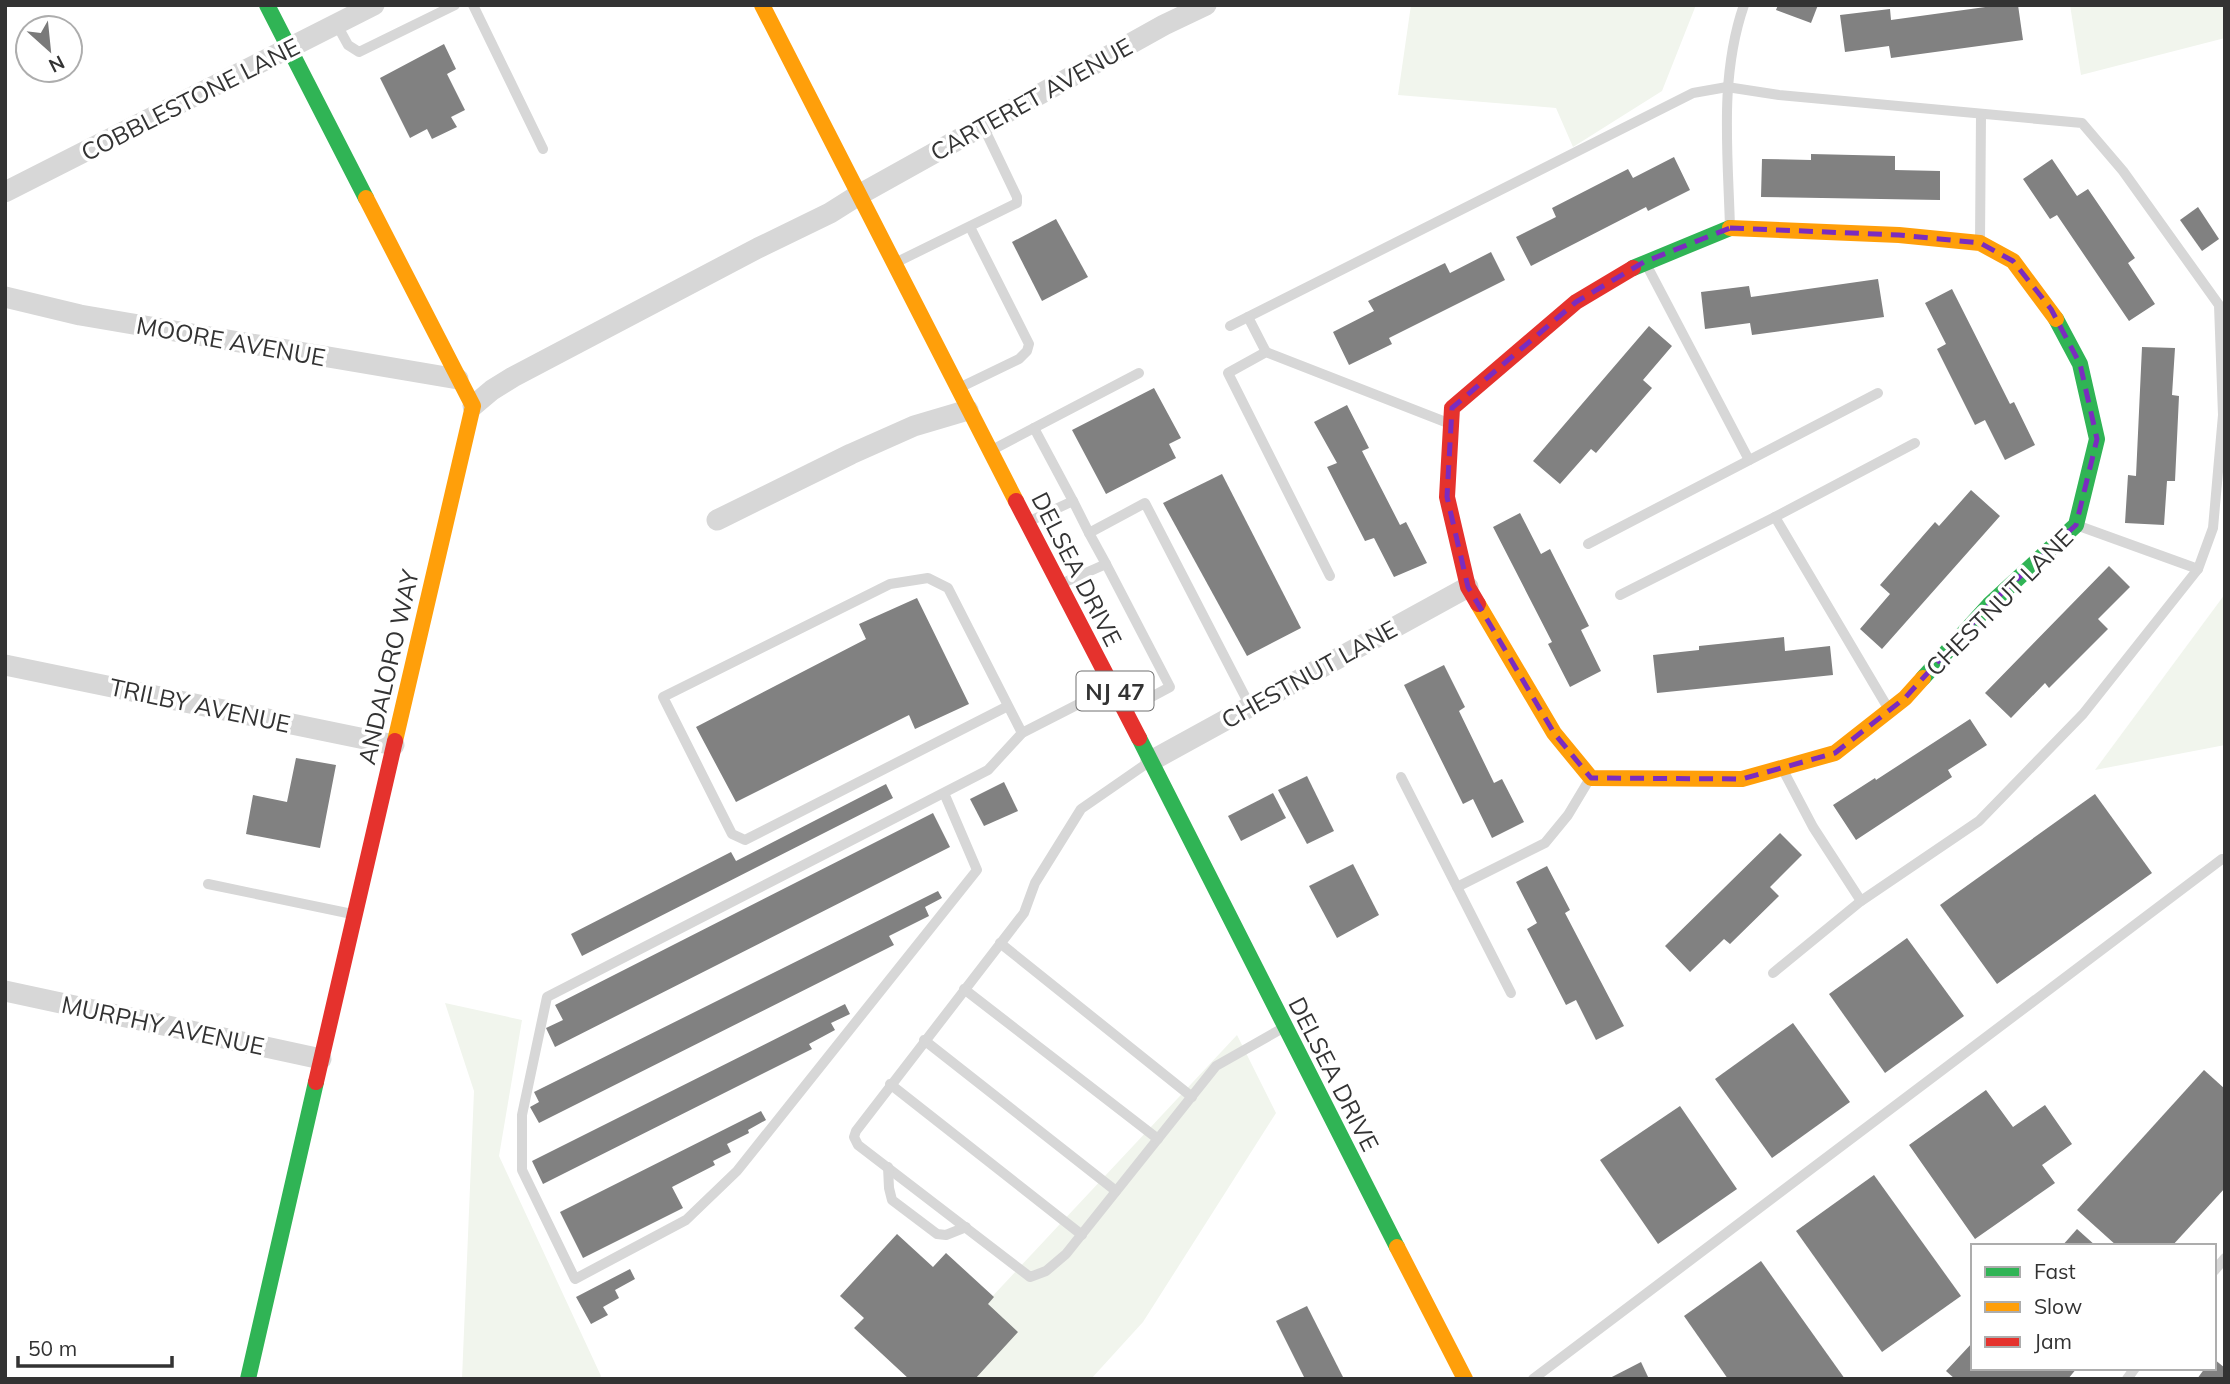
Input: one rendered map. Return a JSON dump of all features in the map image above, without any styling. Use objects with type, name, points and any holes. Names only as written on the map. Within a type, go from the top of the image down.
[{"type":"street","points":[[267,5],[473,406],[513,377],[830,213],[857,196]]},
{"type":"street","name":"COBBLESTONE LANE","points":[[5,192],[290,50],[374,5]]},
{"type":"street","name":"DELSEA DRIVE","points":[[762,5],[857,196],[1151,761],[1465,1379]]},
{"type":"street","name":"CARTERET AVENUE","points":[[857,196],[1164,25],[1206,5]]},
{"type":"street","name":"CHESTNUT LANE","points":[[1730,228],[1899,235],[1980,243],[2013,261],[2051,309],[2080,364],[2097,439],[2076,525],[1989,605],[1905,698],[1835,753],[1742,779],[1591,778],[1554,733],[1468,587],[1447,497],[1452,408],[1576,302],[1644,262],[1730,228]]},
{"type":"street","name":"MOORE AVENUE","points":[[5,297],[80,315],[458,379]]},
{"type":"street","name":"ANDALORO WAY","points":[[248,1379],[473,406]]},
{"type":"street","points":[[717,520],[914,426],[968,410]]},
{"type":"street","name":"CHESTNUT LANE","points":[[1151,761],[1468,587]]},
{"type":"street","name":"TRILBY AVENUE","points":[[5,666],[394,745]]},
{"type":"street","name":"MURPHY AVENUE","points":[[5,991],[321,1059]]},
{"type":"lane","points":[[337,25],[348,45],[359,52],[455,5]]},
{"type":"lane","points":[[473,5],[543,149]]},
{"type":"lane","points":[[1730,228],[1727,87],[1733,35],[1744,5]]},
{"type":"lane","points":[[1230,326],[1656,110],[1693,93],[1727,87],[1779,95],[2082,123],[2123,171],[2220,305],[2223,415],[2213,528],[2198,569],[2083,714],[1979,821],[1861,901],[1773,973]]},
{"type":"lane","points":[[1980,243],[1981,114]]},
{"type":"lane","points":[[892,264],[1017,203],[1017,197],[984,126]]},
{"type":"lane","points":[[957,389],[1019,359],[1027,351],[1029,344],[970,227]]},
{"type":"lane","points":[[1644,262],[1749,460]]},
{"type":"lane","points":[[1248,317],[1266,352],[1451,424]]},
{"type":"lane","points":[[1266,352],[1228,373],[1330,576]]},
{"type":"lane","points":[[990,451],[1139,373]]},
{"type":"lane","points":[[1588,544],[1878,393]]},
{"type":"lane","points":[[1034,428],[1170,687],[1125,711]]},
{"type":"lane","points":[[1620,595],[1915,443]]},
{"type":"lane","points":[[1027,523],[1073,501]]},
{"type":"lane","points":[[1089,533],[1145,503],[1250,706]]},
{"type":"lane","points":[[1775,517],[1889,710]]},
{"type":"lane","points":[[2076,525],[2198,569]]},
{"type":"lane","points":[[1059,584],[1106,564]]},
{"type":"lane","points":[[1008,706],[745,840],[732,834],[663,697],[890,584],[928,578],[948,588],[1022,733]]},
{"type":"lane","points":[[944,793],[977,870],[737,1171],[686,1220],[575,1279],[522,1170],[522,1115],[547,997],[988,770],[1022,733],[1112,687]]},
{"type":"lane","points":[[1151,761],[1082,809],[1035,883],[1024,913],[890,1084],[854,1137],[858,1145],[1030,1277],[1046,1271],[1066,1254],[1216,1066],[1284,1027]]},
{"type":"lane","points":[[1782,768],[1813,827],[1861,901]]},
{"type":"lane","points":[[1401,778],[1511,993]]},
{"type":"lane","points":[[1457,887],[1545,843],[1568,816],[1591,778]]},
{"type":"lane","points":[[1533,1379],[2222,859]]},
{"type":"lane","points":[[208,884],[354,914]]},
{"type":"lane","points":[[1000,943],[1192,1097]]},
{"type":"lane","points":[[964,989],[1158,1139]]},
{"type":"lane","points":[[924,1041],[1116,1191]]},
{"type":"lane","points":[[890,1084],[1082,1235]]},
{"type":"lane","points":[[888,1167],[892,1200],[901,1207],[937,1234],[946,1234],[966,1227]]},
{"type":"highlighted area","points":[[1730,228],[1899,235],[1980,243],[2013,261],[2051,309],[2080,364],[2097,439],[2076,525],[1989,605],[1905,698],[1835,753],[1742,779],[1591,778],[1554,733],[1468,587],[1447,497],[1452,408],[1576,302],[1644,262]]},
{"type":"shaded area","points":[[1411,5],[1696,5],[1662,91],[1573,147],[1556,108],[1398,95]]},
{"type":"shaded area","points":[[2070,5],[2225,5],[2225,38],[2081,75]]},
{"type":"shaded area","points":[[2225,594],[2225,745],[2095,770]]},
{"type":"shaded area","points":[[445,1003],[522,1020],[499,1156],[601,1376],[599,1379],[462,1379],[474,1091]]},
{"type":"shaded area","points":[[1237,1035],[1276,1113],[1143,1322],[1091,1379],[915,1379]]},
{"type":"building","points":[[1778,5],[1818,5],[1811,23],[1776,10]]},
{"type":"building","points":[[2000,5],[2018,5],[2023,40],[1891,58],[1889,46],[1845,52],[1840,15],[1890,9],[1891,20]]},
{"type":"building","points":[[444,44],[456,69],[447,74],[465,110],[451,117],[457,127],[432,139],[427,129],[410,138],[380,78]]},
{"type":"building","points":[[1811,154],[1895,156],[1895,170],[1940,171],[1940,200],[1761,197],[1762,159],[1811,160]]},
{"type":"building","points":[[1674,157],[1690,190],[1648,211],[1646,207],[1531,266],[1516,237],[1556,217],[1552,208],[1628,169],[1633,178]]},
{"type":"building","points":[[2052,159],[2077,196],[2088,189],[2135,258],[2128,263],[2155,304],[2129,321],[2057,215],[2050,219],[2023,179]]},
{"type":"building","points":[[2198,207],[2219,239],[2202,251],[2180,220]]},
{"type":"building","points":[[1056,219],[1088,277],[1042,301],[1012,242]]},
{"type":"building","points":[[1491,252],[1505,280],[1389,338],[1392,344],[1349,365],[1333,332],[1374,311],[1368,301],[1445,263],[1450,273]]},
{"type":"building","points":[[1878,279],[1884,317],[1752,335],[1750,323],[1705,329],[1701,292],[1749,286],[1751,297]]},
{"type":"building","points":[[1952,289],[2010,404],[2014,402],[2035,445],[2005,460],[1985,420],[1975,425],[1937,349],[1946,344],[1925,303]]},
{"type":"building","points":[[1649,326],[1672,346],[1643,380],[1652,388],[1596,453],[1591,449],[1560,484],[1533,461]]},
{"type":"building","points":[[2142,347],[2175,348],[2172,395],[2179,396],[2175,481],[2167,481],[2164,525],[2125,523],[2128,475],[2136,476]]},
{"type":"building","points":[[1154,388],[1181,438],[1169,444],[1176,458],[1106,494],[1072,430]]},
{"type":"building","points":[[1347,405],[1369,448],[1362,451],[1400,525],[1406,522],[1427,563],[1394,577],[1374,538],[1365,541],[1327,467],[1337,463],[1314,422]]},
{"type":"building","points":[[1222,474],[1301,628],[1247,656],[1163,503]]},
{"type":"building","points":[[1971,490],[2000,516],[1882,649],[1860,629],[1890,594],[1880,585],[1935,522],[1939,526]]},
{"type":"building","points":[[1520,513],[1541,554],[1550,549],[1589,626],[1581,630],[1601,671],[1570,687],[1548,644],[1552,642],[1493,527]]},
{"type":"building","points":[[2109,566],[2130,587],[2098,619],[2108,629],[2049,688],[2045,683],[2011,718],[1985,693]]},
{"type":"building","points":[[917,598],[969,704],[915,729],[909,715],[736,802],[696,727],[866,639],[859,624]]},
{"type":"building","points":[[1784,637],[1785,651],[1830,646],[1833,675],[1657,693],[1653,655],[1699,650],[1699,646]]},
{"type":"building","points":[[1444,665],[1465,707],[1459,711],[1494,783],[1502,779],[1524,822],[1492,838],[1473,799],[1463,804],[1404,685]]},
{"type":"building","points":[[1970,719],[1987,745],[1948,770],[1952,777],[1856,840],[1833,805]]},
{"type":"building","points":[[296,758],[336,765],[320,848],[246,834],[253,795],[287,802]]},
{"type":"building","points":[[1307,776],[1334,831],[1307,844],[1278,790]]},
{"type":"building","points":[[1004,782],[1018,811],[984,826],[970,799]]},
{"type":"building","points":[[886,784],[893,798],[582,956],[571,934],[731,852],[736,861]]},
{"type":"building","points":[[1273,793],[1286,818],[1241,841],[1228,816]]},
{"type":"building","points":[[2095,794],[2152,873],[1997,984],[1940,905]]},
{"type":"building","points":[[933,813],[950,847],[555,1047],[546,1028],[563,1020],[555,1005]]},
{"type":"building","points":[[1780,833],[1802,855],[1770,887],[1779,896],[1730,944],[1724,939],[1690,972],[1665,946]]},
{"type":"building","points":[[1353,864],[1379,915],[1337,938],[1309,886]]},
{"type":"building","points":[[1547,866],[1570,910],[1565,913],[1624,1026],[1596,1040],[1576,1000],[1566,1005],[1527,929],[1537,923],[1516,882]]},
{"type":"building","points":[[938,891],[942,898],[925,907],[929,916],[889,936],[894,945],[539,1123],[530,1107],[539,1102],[534,1092]]},
{"type":"building","points":[[1907,938],[1964,1016],[1885,1073],[1829,994]]},
{"type":"building","points":[[845,1004],[850,1014],[831,1023],[835,1030],[809,1044],[812,1049],[543,1184],[532,1161]]},
{"type":"building","points":[[1793,1023],[1850,1102],[1772,1158],[1715,1079]]},
{"type":"building","points":[[2204,1070],[2225,1089],[2225,1188],[2174,1244],[2115,1244],[2077,1210]]},
{"type":"building","points":[[1986,1090],[2013,1127],[2045,1105],[2072,1144],[2042,1165],[2055,1183],[1975,1239],[1909,1145]]},
{"type":"building","points":[[1680,1106],[1737,1189],[1658,1244],[1600,1160]]},
{"type":"building","points":[[761,1111],[766,1120],[748,1130],[749,1133],[727,1144],[731,1152],[713,1161],[715,1165],[672,1187],[683,1208],[583,1258],[560,1212]]},
{"type":"building","points":[[1874,1175],[1961,1296],[1882,1352],[1796,1231]]},
{"type":"building","points":[[2077,1229],[2094,1244],[2064,1244]]},
{"type":"building","points":[[897,1234],[933,1267],[946,1253],[994,1297],[988,1304],[1018,1332],[975,1379],[909,1379],[854,1328],[864,1318],[840,1296]]},
{"type":"building","points":[[1761,1261],[1845,1379],[1728,1379],[1684,1316]]},
{"type":"building","points":[[630,1269],[635,1279],[615,1290],[619,1298],[603,1307],[608,1315],[591,1324],[576,1297]]},
{"type":"building","points":[[1307,1306],[1344,1379],[1305,1379],[1276,1321]]},
{"type":"building","points":[[1971,1344],[1971,1370],[2075,1370],[2068,1379],[1955,1379],[1946,1371]]},
{"type":"building","points":[[2216,1361],[2225,1368],[2225,1379],[2197,1379],[2204,1370],[2216,1370]]},
{"type":"building","points":[[1641,1362],[1649,1379],[1608,1379]]},
{"type":"traffic: fast","points":[[267,5],[366,198]]},
{"type":"traffic: fast","points":[[1633,268],[1730,228]]},
{"type":"traffic: fast","points":[[1923,678],[1989,605],[2076,525],[2097,439],[2080,364],[2056,319]]},
{"type":"traffic: fast","points":[[1139,738],[1397,1247]]},
{"type":"traffic: fast","points":[[248,1379],[316,1082]]},
{"type":"traffic: slow","points":[[762,5],[1016,501]]},
{"type":"traffic: slow","points":[[366,198],[473,406],[395,741]]},
{"type":"traffic: slow","points":[[1730,228],[1899,235],[1980,243],[2013,261],[2056,319]]},
{"type":"traffic: slow","points":[[1478,604],[1554,733],[1591,778],[1742,779],[1835,753],[1905,698],[1923,678]]},
{"type":"traffic: slow","points":[[1397,1247],[1465,1379]]},
{"type":"traffic: jam","points":[[1478,604],[1468,587],[1447,497],[1452,408],[1576,302],[1633,268]]},
{"type":"traffic: jam","points":[[1016,501],[1139,738]]},
{"type":"traffic: jam","points":[[316,1082],[395,741]]}]
